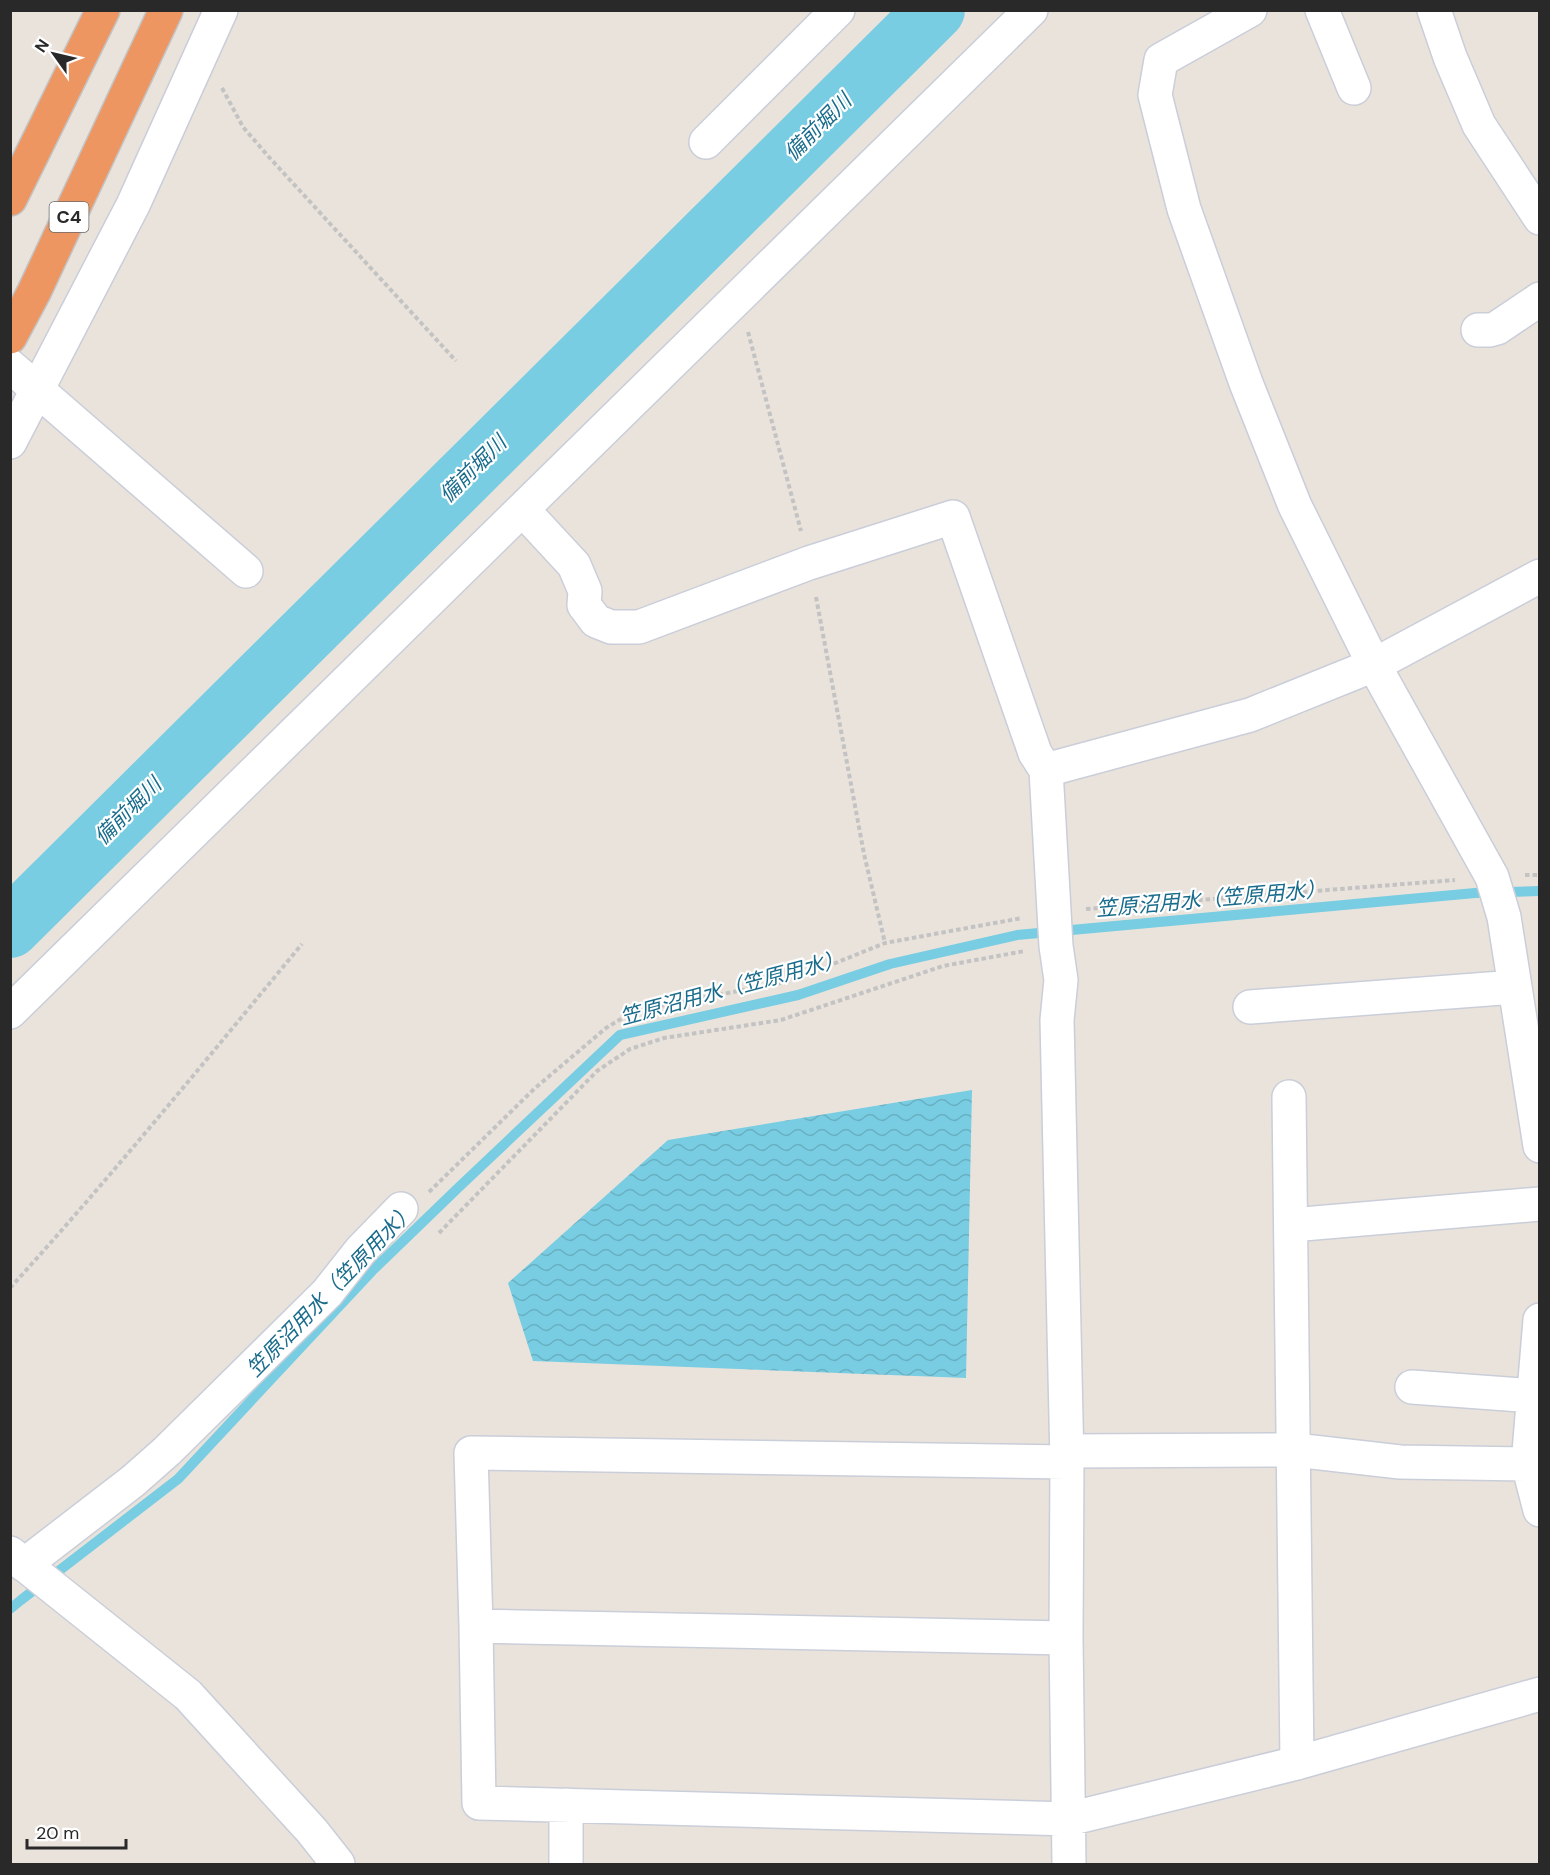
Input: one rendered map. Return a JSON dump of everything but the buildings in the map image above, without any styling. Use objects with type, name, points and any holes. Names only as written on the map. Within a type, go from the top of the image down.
[{"type":"highway","points":[[10,199],[103,10]]},
{"type":"highway","name":"C4","points":[[10,337],[34,292],[166,10]]},
{"type":"street","points":[[706,142],[838,10]]},
{"type":"street","points":[[10,1012],[524,510],[1030,10]]},
{"type":"street","points":[[1250,10],[1161,60],[1155,95],[1184,209],[1246,383],[1294,506],[1374,665],[1492,877],[1504,917],[1515,987],[1534,1073],[1539,1146]]},
{"type":"street","points":[[1322,10],[1354,88]]},
{"type":"street","points":[[1434,10],[1450,57],[1479,125],[1539,218]]},
{"type":"street","points":[[10,442],[133,205],[196,67],[211,14]]},
{"type":"street","points":[[1478,330],[1497,328],[1539,299]]},
{"type":"street","points":[[10,366],[246,571]]},
{"type":"street","points":[[524,510],[574,565],[585,591],[584,605],[596,621],[611,627],[639,627],[809,563],[952,517],[1035,753],[1046,770],[1056,946],[1061,980],[1057,1020],[1067,1456],[1066,1638],[1069,1864]]},
{"type":"street","points":[[1046,770],[1250,714],[1374,665],[1539,576]]},
{"type":"street","points":[[1250,1007],[1515,987]]},
{"type":"street","points":[[1289,1097],[1297,1763]]},
{"type":"street","points":[[1292,1225],[1539,1204]]},
{"type":"street","points":[[338,1864],[312,1831],[189,1695],[22,1563],[133,1481],[167,1451],[327,1293],[362,1250],[401,1209]]},
{"type":"street","points":[[1539,1320],[1528,1464],[1539,1510]]},
{"type":"street","points":[[1412,1387],[1534,1396]]},
{"type":"street","points":[[1528,1464],[1400,1462],[1294,1450],[1067,1456],[471,1453],[479,1803],[1069,1819],[1297,1763],[1539,1694]]},
{"type":"street","points":[[476,1626],[1066,1638]]},
{"type":"street","points":[[566,1805],[566,1864]]},
{"type":"path","points":[[196,67],[219,83],[243,127],[456,361]]},
{"type":"path","points":[[739,298],[809,563],[864,854],[885,943]]},
{"type":"path","points":[[1075,910],[1539,874]]},
{"type":"path","points":[[401,1209],[438,1185],[534,1089],[606,1028],[629,1014],[649,1008],[791,981],[885,943],[1024,918]]},
{"type":"path","points":[[10,1288],[142,1137],[302,944]]},
{"type":"path","points":[[439,1233],[597,1071],[630,1049],[664,1038],[781,1020],[943,966],[1056,946]]},
{"type":"water","points":[[972,1090],[966,1378],[533,1361],[508,1283],[668,1140]]},
{"type":"waterway","name":"備前堀川","points":[[10,928],[935,10]]},
{"type":"waterway","name":"笠原沼用水（笠原用水）","points":[[10,1609],[178,1479],[372,1271],[620,1035],[798,995],[890,964],[1017,935],[1475,893],[1540,891]]}]
